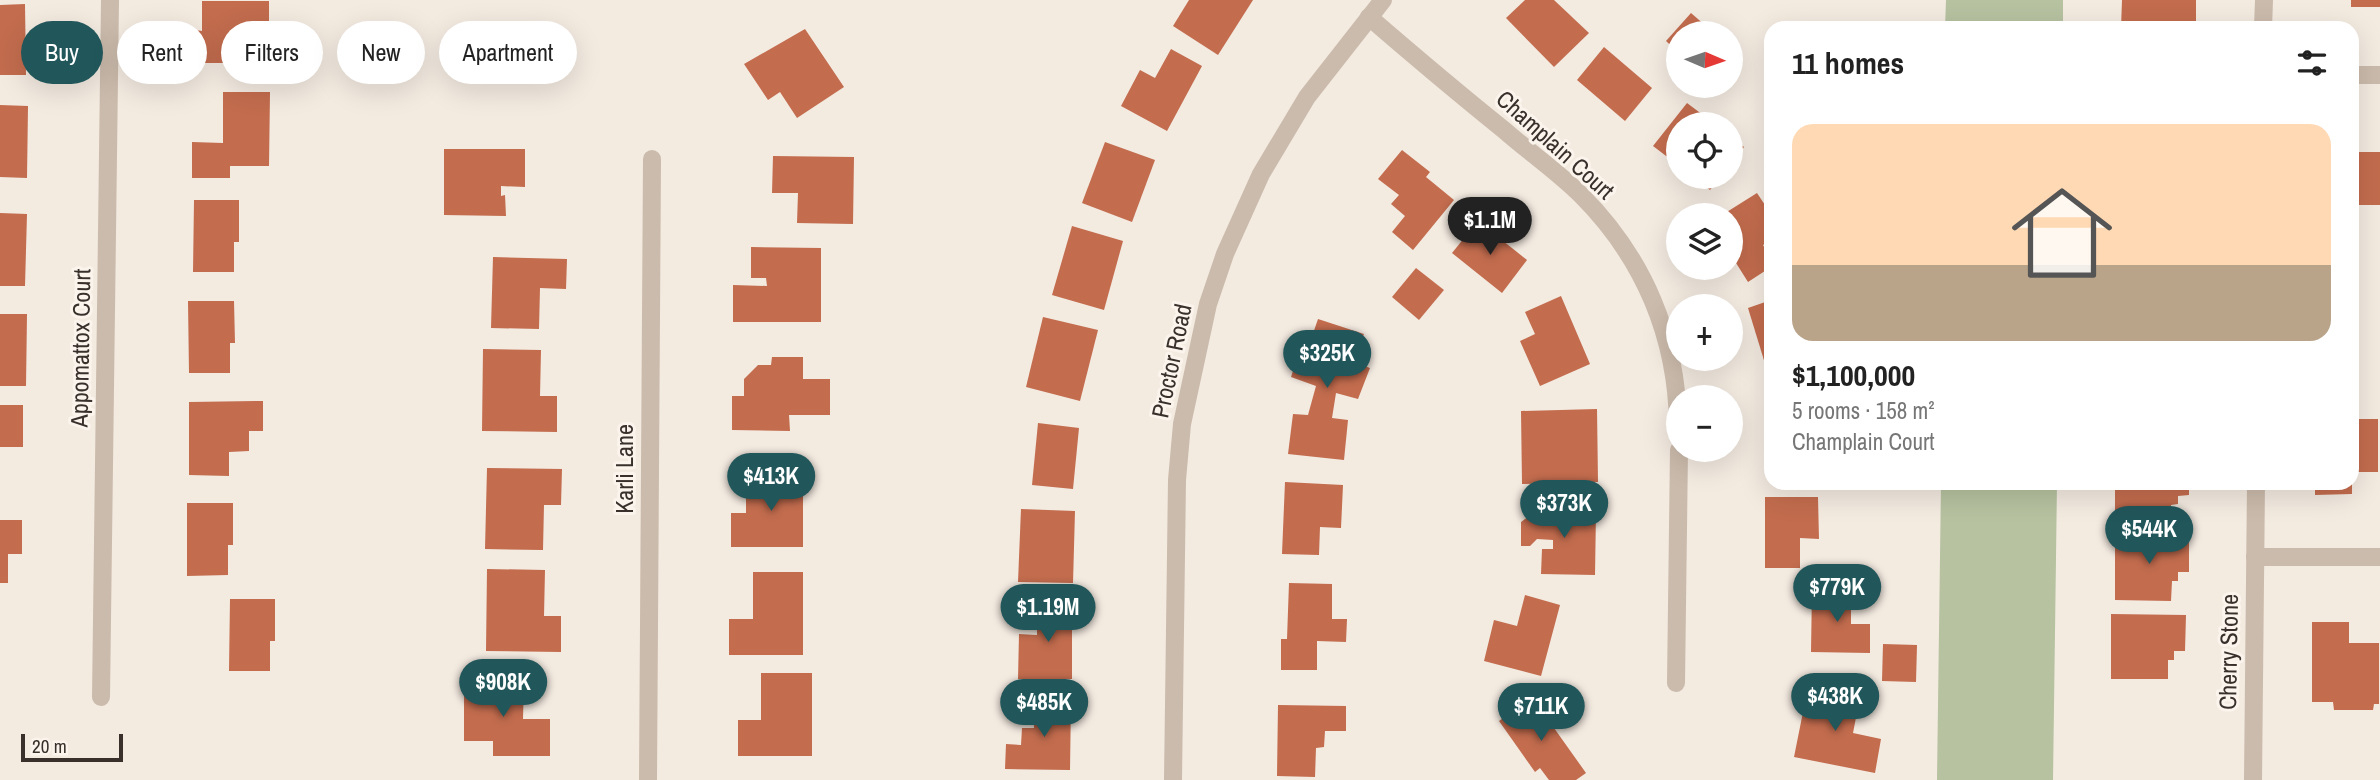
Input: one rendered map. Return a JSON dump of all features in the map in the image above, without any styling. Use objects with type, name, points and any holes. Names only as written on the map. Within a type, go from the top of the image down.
[{"type":"street","name":"Appomattox Court","points":[[101,697],[110,0]]},
{"type":"street","name":"Proctor Road","points":[[1173,780],[1178,480],[1182,424],[1205,317],[1225,254],[1261,174],[1307,97],[1383,0]]},
{"type":"street","points":[[2263,0],[2263,21]]},
{"type":"street","name":"Champlain Court","points":[[1369,17],[1581,195],[1618,237],[1642,275],[1667,337],[1676,385]]},
{"type":"street","points":[[2359,75],[2380,75]]},
{"type":"street","name":"Karli Lane","points":[[648,780],[652,159]]},
{"type":"street","points":[[1676,682],[1679,462]]},
{"type":"street","name":"Cherry Stone","points":[[2253,780],[2256,490]]},
{"type":"street","points":[[2255,557],[2380,557]]},
{"type":"green space","points":[[1946,0],[2063,0],[2063,21],[1945,21]]},
{"type":"green space","points":[[1941,490],[2057,490],[2053,780],[1937,780]]},
{"type":"building","points":[[1189,0],[1253,0],[1218,55],[1173,26]]},
{"type":"building","points":[[1525,0],[1554,0],[1589,33],[1554,67],[1506,18]]},
{"type":"building","points":[[2122,0],[2196,0],[2196,21],[2121,21]]},
{"type":"building","points":[[2351,0],[2380,0],[2380,7],[2351,7]]},
{"type":"building","points":[[202,1],[269,1],[269,21],[221,21],[221,63],[207,63],[207,21],[202,21]]},
{"type":"building","points":[[25,4],[25,21],[21,21],[21,75],[0,75],[0,5]]},
{"type":"building","points":[[1691,13],[1700,21],[1684,21]]},
{"type":"building","points":[[805,29],[844,87],[797,118],[780,92],[768,100],[744,64]]},
{"type":"building","points":[[1604,47],[1652,88],[1625,121],[1577,80]]},
{"type":"building","points":[[1171,49],[1202,66],[1167,131],[1121,106],[1140,70],[1155,78]]},
{"type":"building","points":[[223,92],[270,92],[269,166],[230,166],[230,178],[192,178],[192,142],[223,143]]},
{"type":"building","points":[[1687,103],[1699,112],[1680,112]]},
{"type":"building","points":[[0,105],[28,106],[27,178],[0,177]]},
{"type":"building","points":[[1666,130],[1666,156],[1653,146]]},
{"type":"building","points":[[1105,142],[1155,160],[1132,222],[1082,203]]},
{"type":"building","points":[[444,149],[525,149],[525,187],[501,186],[501,196],[505,195],[506,216],[444,215]]},
{"type":"building","points":[[1402,150],[1430,172],[1426,177],[1454,200],[1413,250],[1392,232],[1405,216],[1391,204],[1399,195],[1378,179]]},
{"type":"building","points":[[2359,152],[2380,152],[2380,205],[2359,205]]},
{"type":"building","points":[[773,156],[854,157],[853,224],[797,223],[798,193],[772,193]]},
{"type":"building","points":[[1757,193],[1764,204],[1764,272],[1748,282],[1743,274],[1741,203]]},
{"type":"building","points":[[194,200],[239,200],[239,242],[234,242],[234,272],[193,272]]},
{"type":"building","points":[[0,213],[27,214],[25,286],[0,286]]},
{"type":"building","points":[[1478,221],[1527,260],[1502,293],[1452,253]]},
{"type":"building","points":[[1072,226],[1123,241],[1104,310],[1052,295]]},
{"type":"building","points":[[751,247],[821,248],[821,322],[733,322],[733,285],[767,286],[766,278],[751,278]]},
{"type":"building","points":[[493,257],[567,259],[566,289],[540,288],[539,329],[491,328]]},
{"type":"building","points":[[1416,268],[1444,290],[1419,320],[1392,297]]},
{"type":"building","points":[[1561,296],[1590,364],[1540,386],[1520,341],[1535,334],[1525,312]]},
{"type":"building","points":[[188,301],[234,301],[235,343],[230,343],[230,373],[189,373]]},
{"type":"building","points":[[1764,302],[1764,360],[1748,308]]},
{"type":"building","points":[[0,314],[27,314],[26,386],[0,386]]},
{"type":"building","points":[[1043,317],[1098,330],[1080,401],[1026,387]]},
{"type":"building","points":[[1318,319],[1364,334],[1354,362],[1370,368],[1358,399],[1336,393],[1332,418],[1348,420],[1344,460],[1288,454],[1293,414],[1308,415],[1316,386],[1291,377],[1300,349],[1307,351]]},
{"type":"building","points":[[483,349],[541,350],[540,396],[557,396],[557,432],[482,431]]},
{"type":"building","points":[[772,357],[803,357],[803,379],[830,379],[830,415],[789,415],[790,431],[732,430],[732,396],[744,396],[744,379],[758,365],[771,365]]},
{"type":"building","points":[[263,401],[263,431],[249,431],[249,451],[229,452],[229,476],[189,475],[189,402]]},
{"type":"building","points":[[0,405],[23,405],[23,447],[0,447]]},
{"type":"building","points":[[1597,409],[1598,482],[1522,484],[1521,411]]},
{"type":"building","points":[[2359,419],[2378,419],[2378,472],[2359,472]]},
{"type":"building","points":[[1038,423],[1079,428],[1073,489],[1032,485]]},
{"type":"building","points":[[487,468],[562,469],[561,505],[544,505],[543,550],[485,549]]},
{"type":"building","points":[[753,474],[803,474],[803,547],[731,547],[731,513],[746,513],[746,493],[753,493]]},
{"type":"building","points":[[1285,482],[1343,485],[1341,528],[1320,527],[1319,555],[1282,554]]},
{"type":"building","points":[[2115,490],[2189,490],[2189,495],[2178,496],[2178,504],[2171,505],[2171,524],[2115,523]]},
{"type":"building","points":[[2315,490],[2352,490],[2352,494],[2315,495]]},
{"type":"building","points":[[1765,497],[1818,497],[1819,539],[1800,538],[1800,568],[1765,568]]},
{"type":"building","points":[[187,503],[233,503],[233,545],[228,545],[228,575],[187,576]]},
{"type":"building","points":[[1021,509],[1075,511],[1073,583],[1018,582]]},
{"type":"building","points":[[1537,510],[1596,511],[1595,575],[1541,574],[1542,549],[1553,549],[1553,540],[1537,539],[1530,546],[1521,546],[1521,522]]},
{"type":"building","points":[[0,520],[22,520],[22,554],[8,554],[8,583],[0,583]]},
{"type":"building","points":[[2115,536],[2189,536],[2189,572],[2178,572],[2178,581],[2172,581],[2171,601],[2115,600]]},
{"type":"building","points":[[487,569],[545,570],[544,616],[561,616],[561,652],[486,651]]},
{"type":"building","points":[[753,572],[803,572],[803,655],[729,655],[729,619],[753,619]]},
{"type":"building","points":[[1289,583],[1332,584],[1332,619],[1347,619],[1346,642],[1317,641],[1317,670],[1281,670],[1281,639],[1287,639]]},
{"type":"building","points":[[1812,589],[1851,590],[1851,624],[1870,624],[1870,653],[1811,652]]},
{"type":"building","points":[[1525,595],[1560,605],[1541,676],[1484,661],[1494,620],[1517,626]]},
{"type":"building","points":[[230,599],[275,599],[275,641],[270,641],[270,671],[229,671]]},
{"type":"building","points":[[1037,600],[1072,600],[1072,679],[1018,679],[1019,634],[1037,635]]},
{"type":"building","points":[[2111,614],[2186,615],[2185,651],[2174,651],[2174,660],[2168,660],[2168,679],[2111,679]]},
{"type":"building","points":[[2312,622],[2349,622],[2349,643],[2379,643],[2379,704],[2374,704],[2373,710],[2334,710],[2333,702],[2312,702]]},
{"type":"building","points":[[1883,644],[1917,645],[1916,682],[1882,681]]},
{"type":"building","points":[[761,673],[812,673],[812,756],[738,756],[738,720],[761,720]]},
{"type":"building","points":[[464,680],[524,681],[523,719],[550,719],[550,756],[493,756],[493,741],[464,741]]},
{"type":"building","points":[[1808,687],[1860,697],[1853,733],[1881,739],[1875,773],[1794,757]]},
{"type":"building","points":[[1532,697],[1586,773],[1576,780],[1549,780],[1540,768],[1535,772],[1499,721]]},
{"type":"building","points":[[1034,698],[1071,699],[1070,770],[1005,769],[1006,744],[1021,745],[1022,728],[1034,728]]},
{"type":"building","points":[[1278,705],[1346,706],[1346,731],[1325,731],[1324,747],[1316,748],[1315,777],[1277,776]]}]
